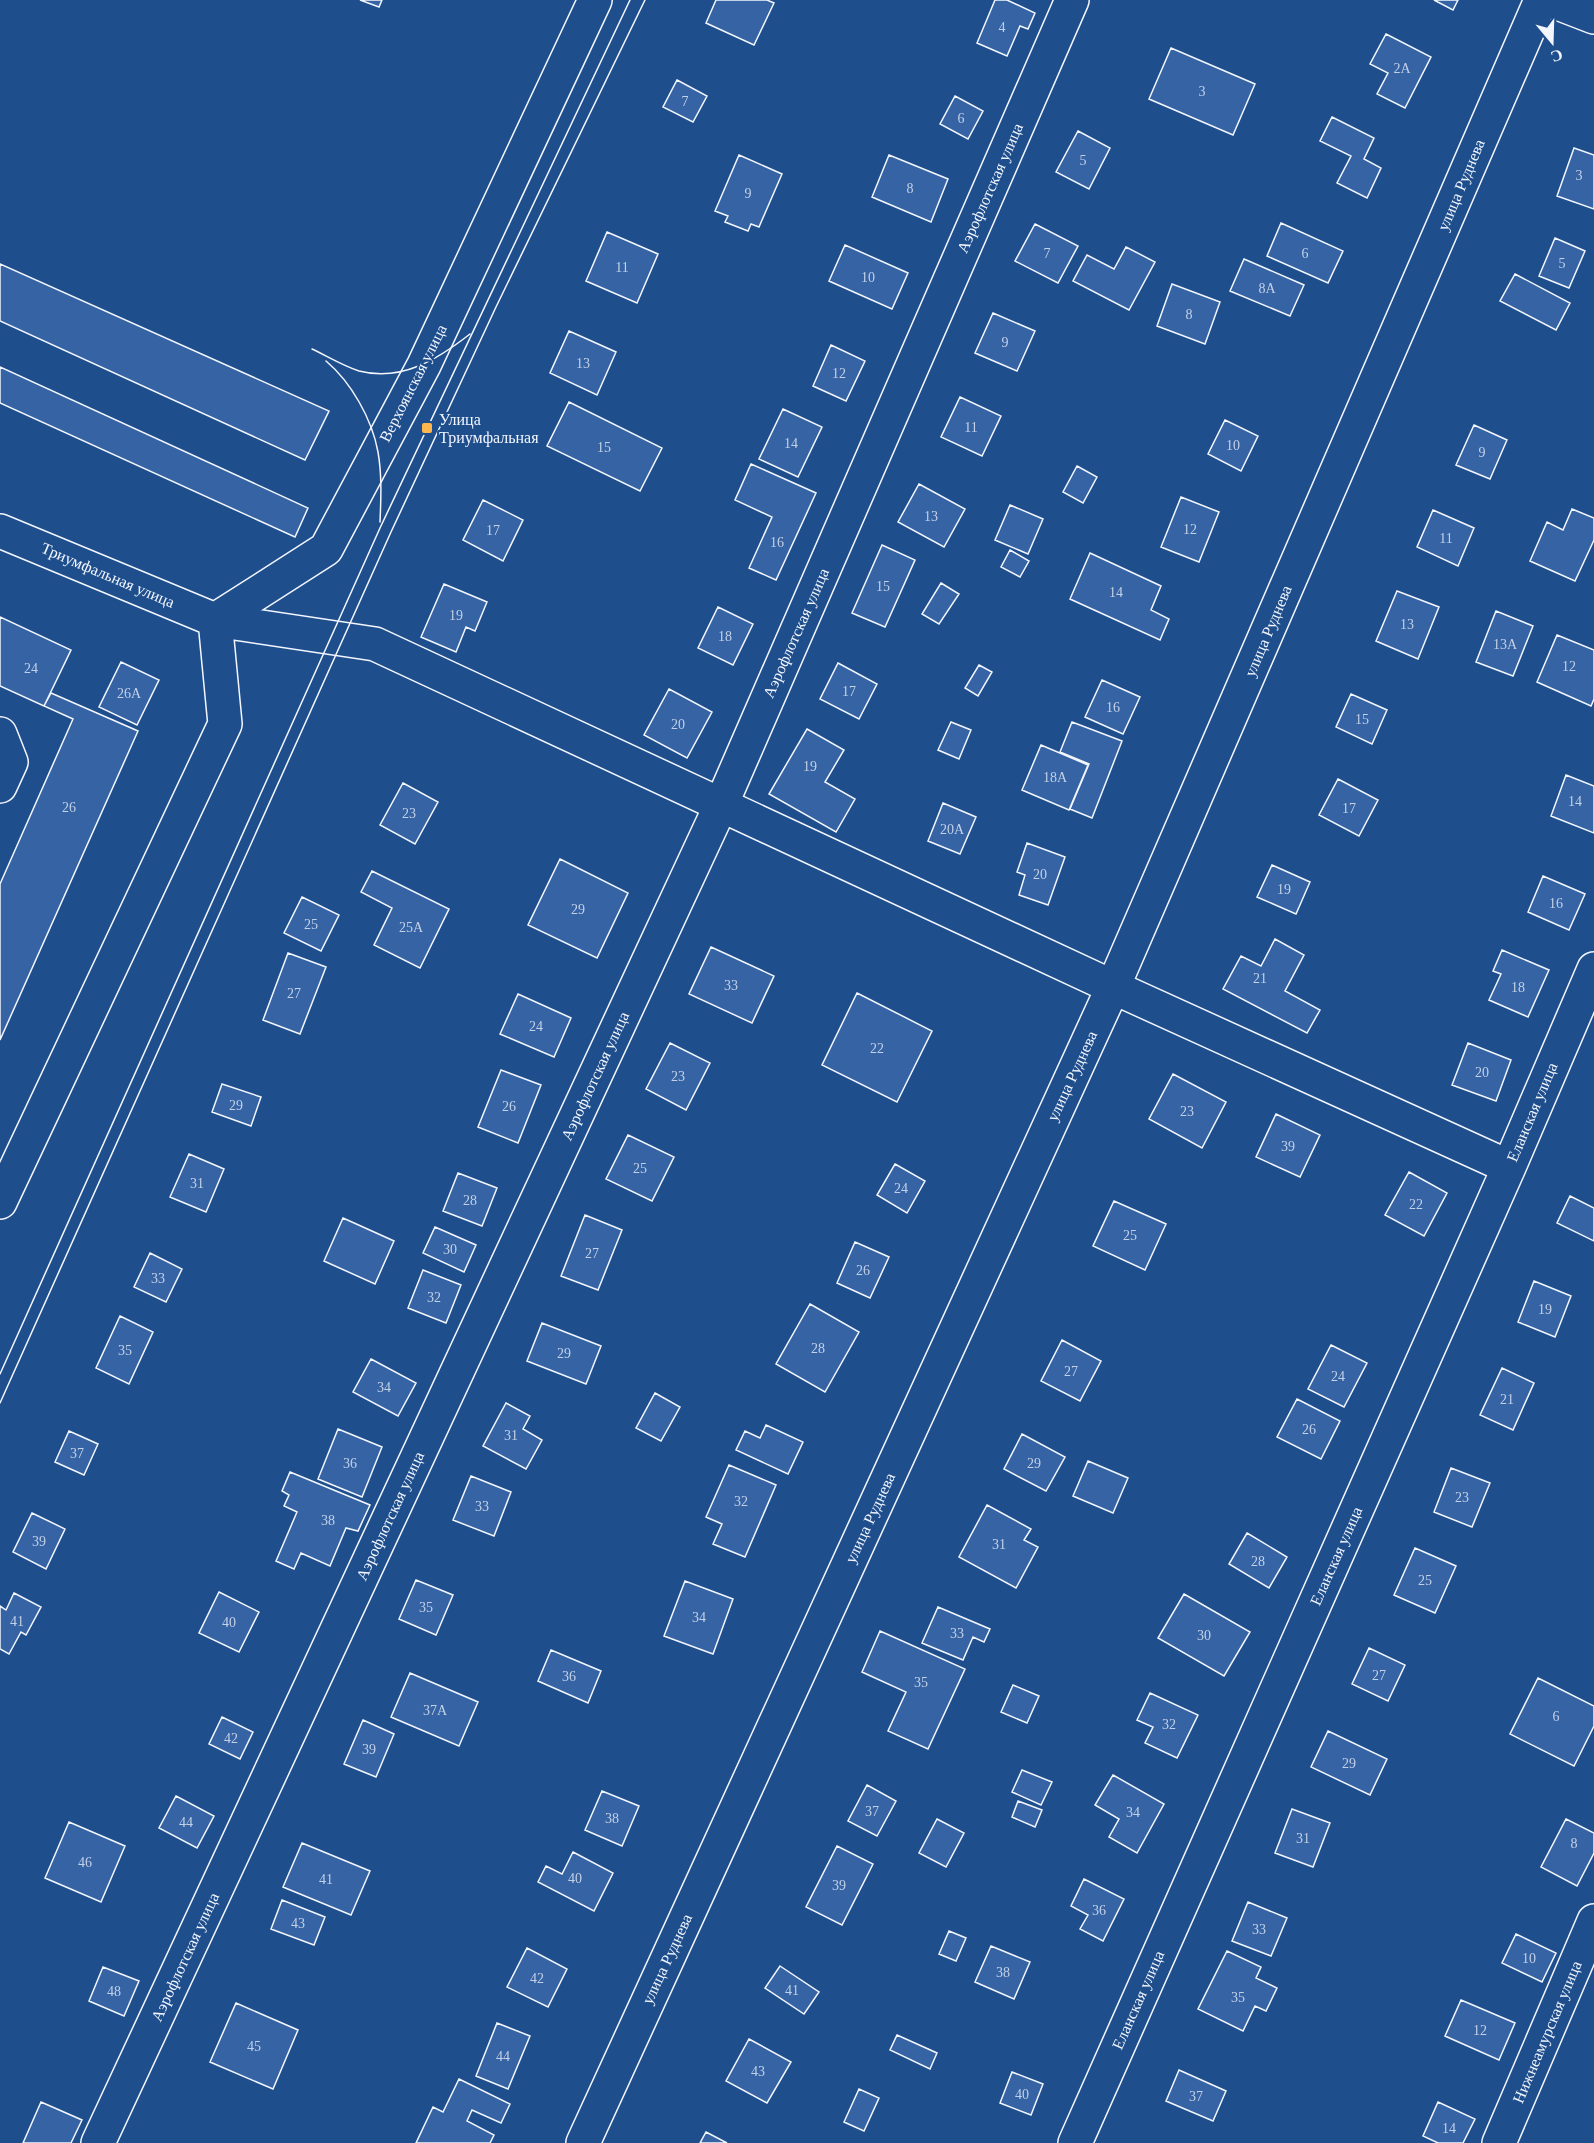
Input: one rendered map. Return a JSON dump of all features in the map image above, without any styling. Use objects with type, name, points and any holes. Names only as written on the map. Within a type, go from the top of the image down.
[{"type":"street","name":"Верхоянская улица","points":[[215,620],[326,549],[424,365],[595,0]]},
{"type":"street","name":"Аэрофлотская улица","points":[[98,2143],[721,805],[1072,0]]},
{"type":"street","name":"улица Руднева","points":[[583,2143],[1113,987],[1541,0]]},
{"type":"street","points":[[1550,0],[1594,17]]},
{"type":"street","name":"Триумфальная улица","points":[[0,531],[215,620],[375,644],[1113,987],[1509,1167]]},
{"type":"street","points":[[0,1202],[225,724],[215,620]]},
{"type":"street","points":[[0,734],[11,762],[0,786]]},
{"type":"street","name":"Еланская улица","points":[[1075,2143],[1590,983]]},
{"type":"street","name":"Нижнеамурская улица","points":[[1499,2143],[1594,1921]]},
{"type":"building","points":[[360,0],[382,0],[379,7]]},
{"type":"building","points":[[716,0],[767,0],[774,3],[754,45],[706,23]]},
{"type":"building","points":[[995,0],[1007,0],[1035,13],[1028,29],[1020,26],[1007,56],[977,43]]},
{"type":"building","points":[[1434,0],[1458,0],[1453,10]]},
{"type":"building","points":[[1386,34],[1431,57],[1405,108],[1377,94],[1388,73],[1370,64]]},
{"type":"building","points":[[1171,48],[1255,84],[1233,135],[1149,99]]},
{"type":"building","points":[[677,80],[707,96],[693,122],[663,107]]},
{"type":"building","points":[[955,96],[983,111],[968,139],[940,124]]},
{"type":"building","points":[[1332,117],[1374,138],[1364,159],[1381,168],[1367,198],[1337,183],[1351,156],[1320,141]]},
{"type":"building","points":[[1078,131],[1110,148],[1089,189],[1056,172]]},
{"type":"building","points":[[1574,148],[1594,155],[1594,209],[1557,196]]},
{"type":"building","points":[[739,155],[782,174],[759,227],[751,224],[748,231],[725,222],[728,216],[715,211]]},
{"type":"building","points":[[889,155],[948,179],[931,222],[872,197]]},
{"type":"building","points":[[1281,223],[1343,251],[1328,283],[1267,256]]},
{"type":"building","points":[[1035,224],[1078,246],[1058,283],[1015,261]]},
{"type":"building","points":[[607,232],[658,254],[637,303],[586,281]]},
{"type":"building","points":[[1555,238],[1585,251],[1569,288],[1539,276]]},
{"type":"building","points":[[845,245],[908,273],[892,309],[829,281]]},
{"type":"building","points":[[1126,247],[1155,262],[1129,310],[1073,281],[1087,255],[1114,269]]},
{"type":"building","points":[[1244,259],[1304,285],[1290,316],[1230,291]]},
{"type":"building","points":[[0,264],[329,411],[305,460],[0,321]]},
{"type":"building","points":[[1515,274],[1570,303],[1556,330],[1500,301]]},
{"type":"building","points":[[1172,284],[1220,302],[1205,344],[1157,326]]},
{"type":"building","points":[[993,313],[1035,331],[1017,371],[975,353]]},
{"type":"building","points":[[569,331],[616,352],[597,395],[550,373]]},
{"type":"building","points":[[831,345],[865,361],[846,401],[813,386]]},
{"type":"building","points":[[0,367],[308,508],[295,537],[0,403]]},
{"type":"building","points":[[960,397],[1001,416],[982,456],[941,437]]},
{"type":"building","points":[[569,402],[662,448],[640,491],[547,446]]},
{"type":"building","points":[[783,409],[822,427],[798,477],[759,459]]},
{"type":"building","points":[[1225,420],[1258,436],[1241,471],[1208,454]]},
{"type":"building","points":[[1474,425],[1507,440],[1490,479],[1456,465]]},
{"type":"building","points":[[751,464],[816,493],[776,580],[749,568],[772,517],[735,500]]},
{"type":"building","points":[[1077,466],[1097,477],[1083,503],[1063,492]]},
{"type":"building","points":[[919,484],[965,509],[944,547],[898,522]]},
{"type":"building","points":[[1181,497],[1219,512],[1199,562],[1161,547]]},
{"type":"building","points":[[483,500],[523,520],[503,561],[463,540]]},
{"type":"building","points":[[1010,505],[1043,519],[1028,554],[995,540]]},
{"type":"building","points":[[1572,509],[1594,518],[1594,540],[1575,581],[1530,561],[1547,522],[1563,530]]},
{"type":"building","points":[[1433,510],[1474,528],[1458,566],[1417,547]]},
{"type":"building","points":[[882,545],[915,560],[885,627],[852,613]]},
{"type":"building","points":[[1010,550],[1029,561],[1020,577],[1001,567]]},
{"type":"building","points":[[1090,553],[1161,586],[1151,610],[1169,619],[1160,640],[1070,599]]},
{"type":"building","points":[[941,583],[959,594],[939,624],[922,614]]},
{"type":"building","points":[[444,584],[487,602],[475,631],[466,627],[456,652],[421,637]]},
{"type":"building","points":[[1397,591],[1439,607],[1418,659],[1376,641]]},
{"type":"building","points":[[718,607],[753,624],[733,665],[698,648]]},
{"type":"building","points":[[1496,611],[1533,626],[1513,676],[1476,662]]},
{"type":"building","points":[[0,617],[71,650],[44,706],[0,686]]},
{"type":"building","points":[[1557,635],[1594,650],[1594,699],[1591,706],[1537,682]]},
{"type":"building","points":[[121,662],[159,680],[137,725],[99,707]]},
{"type":"building","points":[[838,663],[877,684],[859,719],[820,699]]},
{"type":"building","points":[[979,665],[992,672],[978,696],[965,688]]},
{"type":"building","points":[[1102,680],[1140,697],[1123,734],[1085,717]]},
{"type":"building","points":[[669,689],[712,712],[687,758],[644,735]]},
{"type":"building","points":[[51,693],[138,731],[0,1040],[0,884],[73,719],[44,706]]},
{"type":"building","points":[[1351,694],[1387,710],[1372,744],[1336,727]]},
{"type":"building","points":[[951,722],[971,730],[959,759],[938,750]]},
{"type":"building","points":[[1072,722],[1122,741],[1092,818],[1070,809],[1089,764],[1060,752]]},
{"type":"building","points":[[807,729],[844,750],[825,782],[855,799],[836,832],[769,794]]},
{"type":"building","points":[[1041,745],[1088,765],[1069,810],[1022,790]]},
{"type":"building","points":[[1566,775],[1594,786],[1594,833],[1551,816]]},
{"type":"building","points":[[1338,779],[1378,800],[1359,836],[1319,815]]},
{"type":"building","points":[[403,783],[438,802],[415,844],[380,825]]},
{"type":"building","points":[[943,803],[976,817],[960,854],[928,841]]},
{"type":"building","points":[[1027,843],[1065,857],[1048,905],[1019,895],[1025,875],[1017,872]]},
{"type":"building","points":[[560,859],[628,893],[597,958],[528,925]]},
{"type":"building","points":[[1272,865],[1310,882],[1296,914],[1257,897]]},
{"type":"building","points":[[372,871],[449,909],[420,968],[374,945],[392,908],[361,892]]},
{"type":"building","points":[[1543,876],[1585,894],[1569,930],[1528,912]]},
{"type":"building","points":[[302,897],[339,915],[321,951],[284,933]]},
{"type":"building","points":[[1275,939],[1304,955],[1285,991],[1320,1010],[1307,1033],[1223,989],[1241,956],[1261,966]]},
{"type":"building","points":[[711,947],[774,976],[752,1023],[689,994]]},
{"type":"building","points":[[1502,950],[1549,970],[1528,1017],[1489,1000],[1501,974],[1493,971]]},
{"type":"building","points":[[288,953],[326,967],[300,1034],[263,1020]]},
{"type":"building","points":[[857,993],[932,1031],[897,1102],[822,1065]]},
{"type":"building","points":[[518,994],[571,1018],[554,1057],[500,1034]]},
{"type":"building","points":[[670,1043],[710,1063],[686,1110],[646,1089]]},
{"type":"building","points":[[1468,1043],[1511,1060],[1496,1101],[1452,1085]]},
{"type":"building","points":[[501,1070],[541,1085],[518,1143],[478,1127]]},
{"type":"building","points":[[1173,1074],[1226,1102],[1202,1148],[1149,1119]]},
{"type":"building","points":[[222,1084],[261,1097],[251,1126],[212,1112]]},
{"type":"building","points":[[1276,1114],[1320,1135],[1300,1177],[1256,1157]]},
{"type":"building","points":[[628,1135],[674,1157],[652,1201],[606,1179]]},
{"type":"building","points":[[189,1154],[224,1169],[206,1212],[170,1197]]},
{"type":"building","points":[[895,1164],[925,1181],[907,1213],[877,1195]]},
{"type":"building","points":[[1409,1172],[1447,1193],[1424,1236],[1385,1215]]},
{"type":"building","points":[[458,1173],[497,1188],[482,1226],[443,1211]]},
{"type":"building","points":[[1570,1196],[1594,1208],[1594,1241],[1557,1223]]},
{"type":"building","points":[[1114,1201],[1166,1224],[1145,1270],[1093,1246]]},
{"type":"building","points":[[585,1215],[622,1230],[598,1290],[561,1276]]},
{"type":"building","points":[[343,1218],[394,1241],[375,1284],[324,1261]]},
{"type":"building","points":[[435,1227],[476,1245],[464,1272],[423,1253]]},
{"type":"building","points":[[855,1242],[889,1257],[870,1298],[837,1283]]},
{"type":"building","points":[[150,1253],[182,1269],[166,1302],[134,1287]]},
{"type":"building","points":[[423,1270],[461,1285],[446,1323],[408,1308]]},
{"type":"building","points":[[1534,1281],[1571,1296],[1555,1337],[1518,1322]]},
{"type":"building","points":[[810,1304],[859,1332],[825,1392],[776,1364]]},
{"type":"building","points":[[120,1316],[153,1332],[129,1384],[96,1368]]},
{"type":"building","points":[[542,1323],[601,1346],[586,1384],[527,1361]]},
{"type":"building","points":[[1062,1340],[1101,1361],[1080,1401],[1041,1381]]},
{"type":"building","points":[[1331,1345],[1367,1363],[1344,1407],[1308,1389]]},
{"type":"building","points":[[371,1359],[416,1383],[398,1416],[353,1392]]},
{"type":"building","points":[[1502,1368],[1534,1383],[1513,1430],[1480,1415]]},
{"type":"building","points":[[655,1393],[680,1407],[661,1441],[636,1428]]},
{"type":"building","points":[[1297,1399],[1340,1421],[1321,1459],[1277,1437]]},
{"type":"building","points":[[506,1403],[530,1416],[523,1429],[542,1440],[526,1469],[483,1446]]},
{"type":"building","points":[[766,1425],[803,1442],[788,1474],[736,1450],[745,1431],[760,1438]]},
{"type":"building","points":[[338,1429],[382,1447],[362,1497],[318,1479]]},
{"type":"building","points":[[69,1431],[98,1444],[84,1475],[55,1462]]},
{"type":"building","points":[[1022,1434],[1065,1457],[1046,1491],[1004,1469]]},
{"type":"building","points":[[1088,1461],[1128,1478],[1113,1513],[1073,1496]]},
{"type":"building","points":[[729,1465],[776,1485],[745,1557],[713,1544],[722,1524],[706,1517]]},
{"type":"building","points":[[1451,1468],[1490,1483],[1472,1527],[1434,1512]]},
{"type":"building","points":[[290,1472],[370,1505],[358,1531],[346,1528],[330,1566],[301,1553],[294,1569],[276,1561],[297,1512],[284,1506],[289,1495],[282,1491]]},
{"type":"building","points":[[471,1476],[511,1492],[494,1536],[453,1520]]},
{"type":"building","points":[[987,1505],[1031,1529],[1024,1540],[1038,1547],[1016,1588],[959,1557]]},
{"type":"building","points":[[32,1513],[65,1529],[46,1569],[13,1552]]},
{"type":"building","points":[[1247,1533],[1287,1557],[1269,1588],[1229,1564]]},
{"type":"building","points":[[1415,1548],[1456,1566],[1435,1613],[1394,1595]]},
{"type":"building","points":[[416,1580],[453,1595],[436,1635],[399,1619]]},
{"type":"building","points":[[685,1581],[733,1599],[713,1654],[664,1636]]},
{"type":"building","points":[[219,1592],[259,1612],[239,1652],[199,1633]]},
{"type":"building","points":[[14,1593],[41,1607],[26,1635],[21,1632],[9,1654],[0,1649],[0,1606],[6,1610]]},
{"type":"building","points":[[1184,1594],[1250,1632],[1224,1676],[1158,1638]]},
{"type":"building","points":[[938,1607],[990,1629],[984,1642],[973,1637],[963,1660],[922,1643]]},
{"type":"building","points":[[880,1631],[965,1669],[928,1749],[888,1731],[906,1692],[862,1672]]},
{"type":"building","points":[[1369,1648],[1405,1665],[1388,1701],[1352,1684]]},
{"type":"building","points":[[551,1650],[601,1671],[588,1703],[538,1681]]},
{"type":"building","points":[[410,1673],[478,1702],[459,1746],[391,1717]]},
{"type":"building","points":[[1538,1678],[1594,1706],[1594,1726],[1574,1766],[1510,1734]]},
{"type":"building","points":[[1013,1685],[1039,1696],[1027,1723],[1001,1712]]},
{"type":"building","points":[[1150,1693],[1198,1715],[1177,1758],[1145,1743],[1153,1727],[1137,1720]]},
{"type":"building","points":[[222,1717],[253,1732],[240,1759],[209,1744]]},
{"type":"building","points":[[363,1720],[394,1734],[376,1777],[344,1764]]},
{"type":"building","points":[[1328,1731],[1387,1759],[1370,1795],[1311,1767]]},
{"type":"building","points":[[1022,1770],[1052,1782],[1041,1805],[1012,1792]]},
{"type":"building","points":[[1113,1775],[1164,1804],[1137,1853],[1109,1837],[1119,1819],[1095,1805]]},
{"type":"building","points":[[867,1785],[896,1801],[877,1836],[848,1821]]},
{"type":"building","points":[[602,1791],[639,1806],[622,1846],[585,1830]]},
{"type":"building","points":[[176,1796],[214,1816],[197,1848],[159,1828]]},
{"type":"building","points":[[1018,1801],[1042,1810],[1035,1827],[1012,1817]]},
{"type":"building","points":[[1292,1809],[1330,1823],[1313,1867],[1275,1853]]},
{"type":"building","points":[[937,1819],[964,1833],[946,1867],[919,1853]]},
{"type":"building","points":[[1566,1819],[1594,1833],[1594,1853],[1577,1886],[1541,1867]]},
{"type":"building","points":[[69,1822],[125,1846],[101,1902],[45,1878]]},
{"type":"building","points":[[302,1843],[370,1871],[351,1915],[283,1887]]},
{"type":"building","points":[[837,1846],[873,1864],[842,1925],[806,1907]]},
{"type":"building","points":[[573,1852],[613,1873],[594,1911],[538,1882],[546,1866],[562,1874]]},
{"type":"building","points":[[1084,1879],[1124,1899],[1103,1941],[1080,1929],[1088,1915],[1071,1906]]},
{"type":"building","points":[[282,1900],[325,1917],[314,1945],[271,1929]]},
{"type":"building","points":[[1248,1902],[1287,1918],[1271,1956],[1232,1941]]},
{"type":"building","points":[[949,1931],[966,1938],[956,1961],[939,1954]]},
{"type":"building","points":[[1516,1934],[1556,1953],[1542,1982],[1502,1963]]},
{"type":"building","points":[[991,1946],[1030,1962],[1014,1999],[975,1982]]},
{"type":"building","points":[[527,1948],[567,1969],[548,2007],[507,1987]]},
{"type":"building","points":[[1227,1951],[1261,1967],[1256,1978],[1277,1988],[1266,2011],[1255,2006],[1243,2031],[1198,2009]]},
{"type":"building","points":[[780,1966],[819,1992],[804,2014],[765,1988]]},
{"type":"building","points":[[103,1967],[139,1981],[124,2016],[89,2001]]},
{"type":"building","points":[[1461,2000],[1515,2023],[1499,2060],[1445,2036]]},
{"type":"building","points":[[236,2003],[298,2030],[273,2089],[210,2062]]},
{"type":"building","points":[[497,2023],[530,2036],[508,2089],[476,2076]]},
{"type":"building","points":[[897,2035],[937,2053],[930,2069],[890,2050]]},
{"type":"building","points":[[749,2039],[791,2062],[767,2103],[726,2081]]},
{"type":"building","points":[[1179,2070],[1226,2091],[1213,2121],[1166,2101]]},
{"type":"building","points":[[1012,2072],[1043,2084],[1031,2115],[1000,2103]]},
{"type":"building","points":[[459,2079],[510,2104],[501,2123],[472,2110],[467,2121],[494,2135],[490,2143],[416,2143],[433,2107],[443,2112]]},
{"type":"building","points":[[859,2089],[879,2098],[864,2131],[844,2122]]},
{"type":"building","points":[[41,2102],[82,2120],[71,2143],[23,2143]]},
{"type":"building","points":[[1438,2102],[1475,2119],[1463,2143],[1438,2143],[1423,2136]]},
{"type":"building","points":[[706,2132],[727,2143],[700,2143]]},
{"type":"tram line","points":[[0,1374],[380,528],[630,0]]},
{"type":"tram line","points":[[0,1403],[391,532],[496,307],[645,0]]},
{"type":"tram line","points":[[312,349],[359,371],[375,374],[390,373],[405,371],[432,360],[470,334]]},
{"type":"tram line","points":[[326,361],[352,390],[371,427],[380,469],[380,522]]},
{"type":"place","name":"Улица Триумфальная","points":[[427,428]]}]
